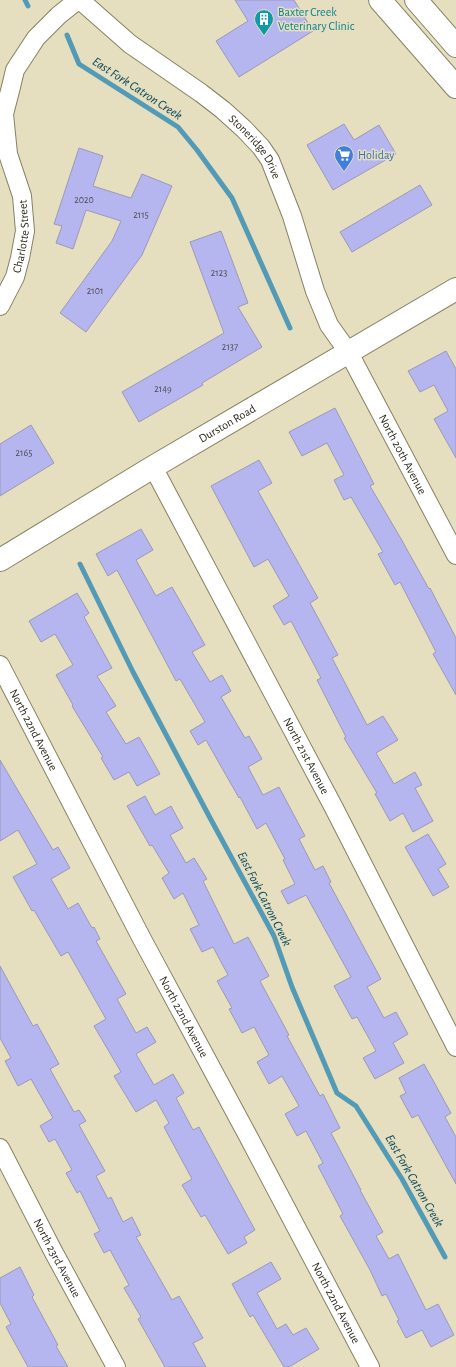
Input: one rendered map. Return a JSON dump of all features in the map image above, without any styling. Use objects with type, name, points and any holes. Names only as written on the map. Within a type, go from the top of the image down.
[{"type":"main road","points":[[380,0],[456,87]]},
{"type":"main road","points":[[416,0],[456,46]]},
{"type":"main road","name":"Durston Road","points":[[0,560],[153,467],[456,290]]},
{"type":"street","name":"Charlotte Street","points":[[0,306],[15,277],[25,231],[22,196],[8,154],[4,114],[16,70],[36,38],[59,15],[79,0]]},
{"type":"street","name":"Stoneridge Drive","points":[[79,0],[130,44],[201,92],[244,129],[261,147],[270,160],[292,216],[315,292],[329,325],[349,353]]},
{"type":"street","name":"North 20th Avenue","points":[[349,353],[456,555]]},
{"type":"street","name":"North 21st Avenue","points":[[153,467],[334,808],[456,1047]]},
{"type":"street","name":"North 22nd Avenue","points":[[0,665],[142,939],[370,1367]]},
{"type":"street","name":"North 23rd Avenue","points":[[0,1148],[53,1251],[116,1367]]},
{"type":"building","name":"Baxter Creek Veterinary Clinic","points":[[235,0],[294,0],[313,31],[239,77],[216,41],[248,21]]},
{"type":"building","name":"Holiday","points":[[344,124],[354,140],[379,125],[396,154],[333,190],[307,145]]},
{"type":"building","points":[[79,148],[103,156],[93,186],[131,198],[142,174],[172,186],[142,255],[86,332],[60,313],[112,241],[121,221],[86,210],[73,249],[56,243],[62,226],[54,224]]},
{"type":"building","name":"Holiday","points":[[420,185],[432,205],[352,252],[340,232]]},
{"type":"building","points":[[221,231],[248,303],[238,307],[262,347],[202,383],[203,385],[139,422],[122,392],[224,333],[190,242]]},
{"type":"building","points":[[446,351],[456,369],[456,458],[434,419],[448,411],[434,385],[420,392],[408,371]]},
{"type":"building","points":[[335,408],[374,484],[370,486],[429,589],[430,588],[456,638],[456,695],[433,654],[436,652],[400,582],[395,585],[378,554],[383,552],[351,497],[344,500],[334,480],[344,475],[327,443],[302,456],[289,432]]},
{"type":"building","points":[[31,425],[54,463],[0,496],[0,444]]},
{"type":"building","points":[[259,460],[272,483],[258,491],[318,598],[310,603],[338,655],[332,658],[367,725],[383,716],[398,740],[376,753],[394,784],[415,772],[422,785],[415,788],[433,821],[413,832],[403,813],[390,821],[375,794],[377,793],[344,738],[346,737],[317,680],[321,678],[291,621],[284,625],[273,606],[289,596],[268,559],[254,567],[211,486]]},
{"type":"building","points":[[141,529],[153,550],[136,560],[156,596],[172,587],[205,645],[192,652],[210,682],[222,675],[231,691],[221,697],[245,738],[249,736],[262,759],[248,767],[263,795],[279,787],[305,836],[299,839],[315,870],[323,866],[331,882],[329,883],[381,979],[367,987],[384,1018],[396,1012],[408,1034],[393,1043],[404,1063],[375,1079],[363,1058],[376,1051],[357,1017],[352,1019],[334,986],[351,977],[306,895],[288,904],[281,891],[295,884],[283,860],[285,859],[266,823],[257,829],[206,740],[198,745],[190,731],[205,722],[180,679],[176,681],[117,570],[108,576],[96,554]]},
{"type":"building","points":[[77,593],[89,613],[84,617],[112,668],[97,676],[116,706],[106,712],[126,744],[139,737],[160,774],[137,786],[129,772],[114,780],[101,758],[103,757],[72,706],[73,705],[56,675],[73,665],[55,634],[41,642],[29,621]]},
{"type":"building","points":[[0,760],[53,850],[58,847],[70,868],[51,879],[68,909],[78,903],[92,928],[94,927],[100,939],[96,941],[126,994],[117,999],[136,1033],[147,1027],[156,1042],[136,1054],[154,1085],[173,1074],[184,1093],[176,1098],[193,1130],[199,1127],[255,1230],[244,1237],[247,1243],[228,1254],[205,1215],[201,1217],[182,1185],[192,1179],[164,1127],[169,1123],[156,1100],[136,1112],[114,1076],[121,1072],[94,1026],[106,1019],[68,952],[61,956],[34,910],[32,911],[13,877],[37,864],[18,830],[0,841]]},
{"type":"building","points":[[145,796],[155,815],[171,806],[183,828],[170,835],[186,863],[194,858],[207,879],[203,881],[234,944],[248,937],[269,976],[260,981],[289,1035],[287,1036],[320,1096],[323,1094],[340,1128],[331,1133],[383,1232],[376,1236],[389,1259],[398,1254],[426,1310],[438,1304],[454,1335],[431,1347],[422,1330],[406,1338],[386,1294],[382,1296],[370,1270],[340,1216],[343,1214],[318,1166],[323,1163],[306,1131],[297,1136],[285,1114],[299,1106],[282,1076],[269,1084],[257,1062],[269,1055],[254,1027],[242,1033],[229,1009],[232,1008],[217,981],[228,975],[213,947],[202,952],[190,929],[199,925],[183,893],[174,899],[162,878],[169,873],[152,845],[150,846],[127,806]]},
{"type":"building","points":[[428,834],[446,864],[438,869],[449,887],[433,896],[405,847]]},
{"type":"building","points":[[0,966],[33,1026],[37,1024],[59,1064],[50,1069],[74,1112],[79,1110],[86,1121],[79,1125],[105,1171],[96,1176],[108,1199],[111,1197],[123,1222],[132,1217],[141,1235],[136,1237],[172,1300],[179,1296],[203,1338],[193,1343],[206,1367],[165,1367],[138,1319],[141,1317],[124,1288],[129,1285],[110,1250],[104,1253],[94,1234],[100,1231],[80,1191],[77,1193],[66,1173],[72,1170],[55,1139],[49,1142],[40,1126],[53,1118],[31,1079],[18,1086],[5,1061],[11,1058],[0,1038]]},
{"type":"building","points":[[424,1064],[451,1113],[445,1117],[456,1137],[456,1184],[418,1115],[412,1118],[400,1096],[406,1093],[399,1078]]},
{"type":"building","points":[[271,1262],[281,1279],[257,1293],[277,1329],[286,1324],[293,1335],[306,1328],[319,1349],[289,1367],[284,1367],[253,1315],[250,1317],[232,1284]]},
{"type":"building","points":[[20,1267],[34,1295],[32,1297],[68,1367],[28,1367],[6,1327],[11,1324],[0,1303],[0,1278]]},
{"type":"waterway","name":"East Fork Catron Creek","points":[[25,0],[28,6]]},
{"type":"waterway","name":"East Fork Catron Creek","points":[[67,35],[79,64],[178,127],[197,150],[232,198],[290,328]]},
{"type":"waterway","name":"East Fork Catron Creek","points":[[80,564],[133,672],[274,936],[292,987],[337,1093],[356,1106],[402,1179],[445,1257]]},
{"type":"place","name":"Baxter Creek Veterinary Clinic","points":[[264,36]]},
{"type":"place","name":"Holiday","points":[[344,172]]}]
